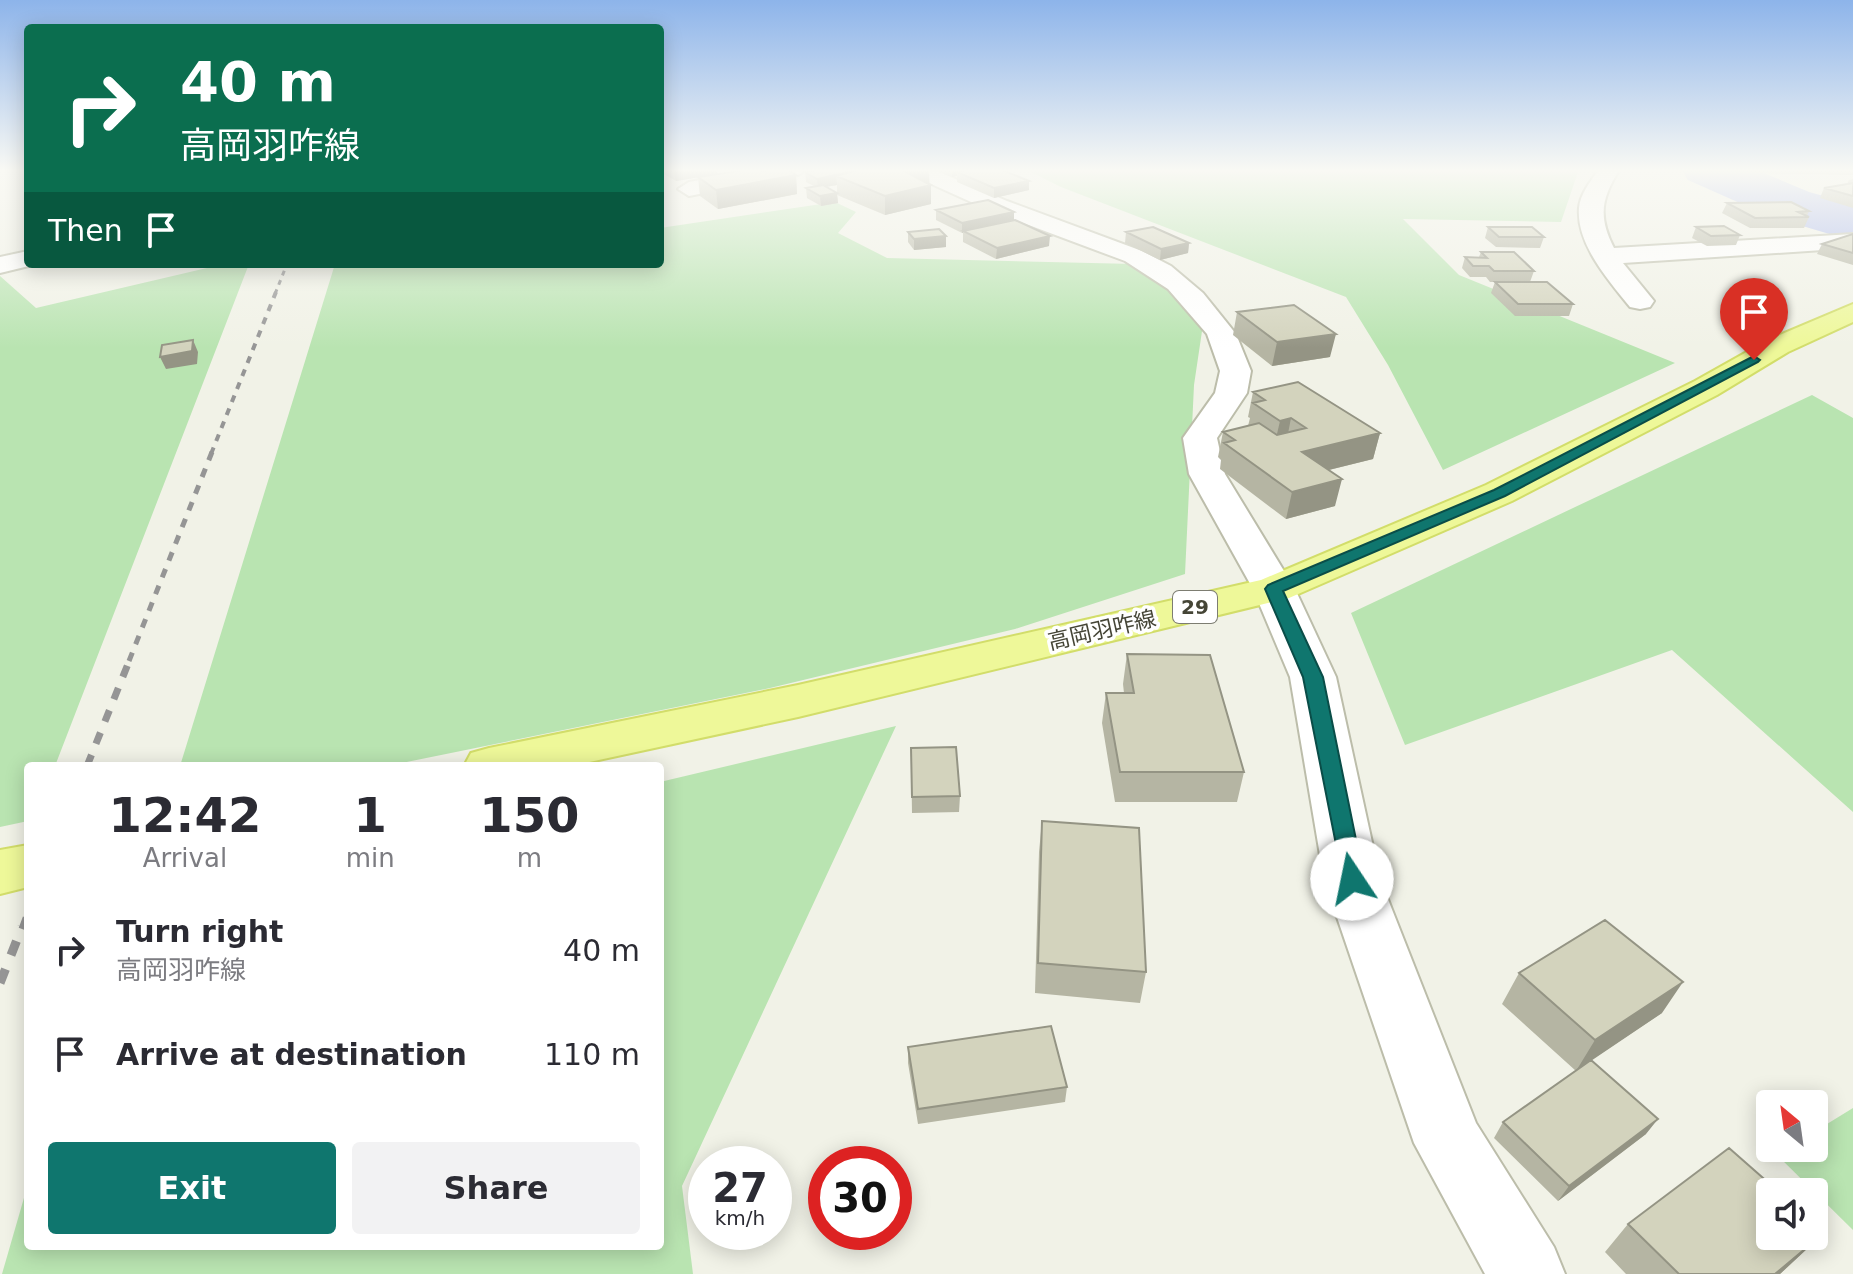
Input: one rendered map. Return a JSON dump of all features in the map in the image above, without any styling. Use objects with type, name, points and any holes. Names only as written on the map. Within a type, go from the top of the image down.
[{"type":"main road","name":"高岡羽咋線","points":[[508,762],[798,701],[1274,589],[1499,493],[1706,388],[1778,346],[1853,312]]},
{"type":"main road","points":[[0,872],[24,867]]},
{"type":"street","points":[[1066,228],[1151,264],[1189,295],[1219,329],[1235,360],[1234,387],[1200,438],[1207,474],[1274,589],[1313,677],[1352,879],[1449,1143],[1527,1274]]},
{"type":"street","points":[[1597,228],[1617,276],[1640,301]]},
{"type":"street","points":[[1607,256],[1853,241]]},
{"type":"street","points":[[0,265],[24,260]]},
{"type":"green space","points":[[664,228],[842,228],[838,233],[887,258],[1134,264],[1205,311],[1194,385],[1185,574],[1015,629],[770,688],[407,762],[181,762],[334,268],[664,268]]},
{"type":"green space","points":[[1168,228],[1412,228],[1459,275],[1675,363],[1443,470],[1388,365],[1346,297]]},
{"type":"green space","points":[[207,268],[247,268],[57,762],[24,762],[24,822],[0,827],[0,276],[36,308]]},
{"type":"green space","points":[[1812,395],[1853,418],[1853,812],[1672,650],[1405,745],[1351,613]]},
{"type":"green space","points":[[896,726],[701,1146],[688,1146],[688,1173],[682,1186],[693,1274],[2,1274],[24,1198],[24,1250],[664,1250],[664,781]]},
{"type":"green space","points":[[1853,1108],[1853,1230],[1828,1205],[1828,1178],[1800,1178],[1784,1162],[1828,1162],[1828,1123]]},
{"type":"building","points":[[1033,228],[1050,236],[997,248],[963,231]]},
{"type":"building","points":[[1156,228],[1189,243],[1161,249],[1126,232]]},
{"type":"building","points":[[1490,228],[1534,228],[1544,237],[1499,237]]},
{"type":"building","points":[[1698,228],[1728,228],[1740,235],[1711,236]]},
{"type":"building","points":[[939,229],[946,236],[914,239],[908,232]]},
{"type":"building","points":[[1853,234],[1853,253],[1822,244]]},
{"type":"building","points":[[1481,252],[1514,252],[1534,271],[1494,271],[1489,266],[1473,266],[1465,257],[1487,258]]},
{"type":"building","points":[[1495,282],[1547,282],[1573,304],[1518,304]]},
{"type":"building","points":[[1294,305],[1336,334],[1277,342],[1237,312]]},
{"type":"building","points":[[193,340],[192,351],[160,357],[162,345]]},
{"type":"building","points":[[1298,382],[1380,433],[1302,452],[1342,479],[1292,492],[1224,443],[1235,440],[1223,432],[1259,423],[1277,435],[1306,428],[1291,418],[1280,421],[1253,403],[1265,400],[1253,392]]},
{"type":"building","points":[[1127,654],[1210,655],[1244,772],[1120,772],[1106,693],[1134,693]]},
{"type":"building","points":[[956,747],[960,796],[912,797],[911,748]]},
{"type":"building","points":[[1042,821],[1139,828],[1146,972],[1038,963]]},
{"type":"building","points":[[1605,920],[1683,982],[1595,1040],[1519,973]]},
{"type":"building","points":[[1051,1026],[1067,1087],[918,1109],[908,1047]]},
{"type":"building","points":[[1591,1060],[1658,1119],[1569,1186],[1503,1122]]},
{"type":"building","points":[[1729,1148],[1763,1178],[1756,1178],[1756,1250],[1804,1250],[1775,1274],[1679,1274],[1628,1224]]},
{"type":"railway","points":[[275,294],[285,268]]},
{"type":"railway","points":[[211,454],[276,292]]},
{"type":"railway","points":[[129,661],[212,452]]},
{"type":"railway","points":[[89,762],[130,659]]},
{"type":"railway","points":[[22,929],[24,924]]},
{"type":"railway","points":[[0,983],[22,927]]},
{"type":"route","points":[[1352,879],[1313,677],[1274,589],[1499,493],[1706,388],[1754,360]]}]
